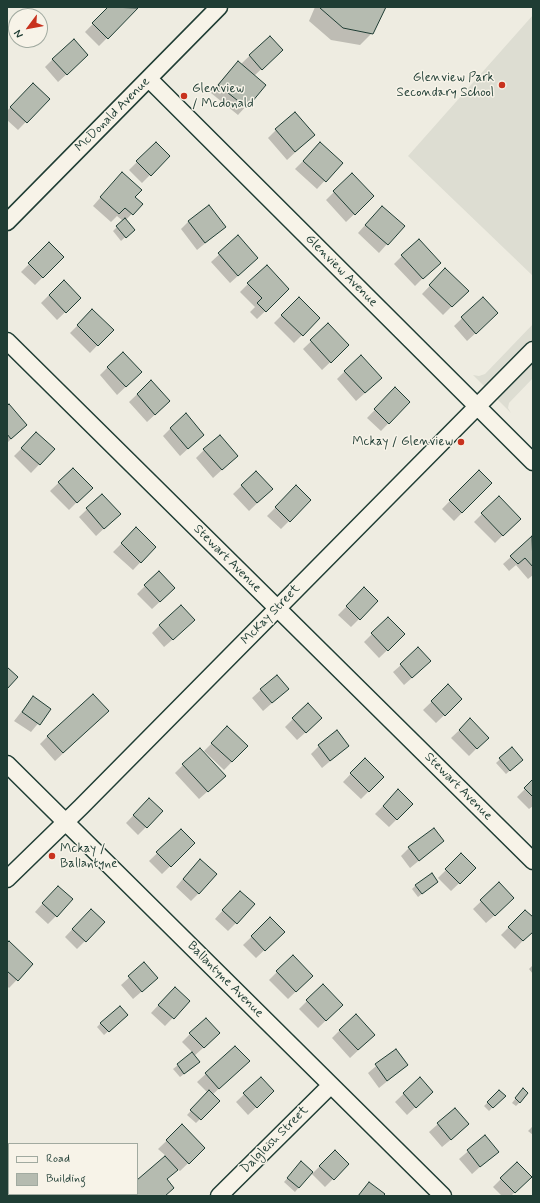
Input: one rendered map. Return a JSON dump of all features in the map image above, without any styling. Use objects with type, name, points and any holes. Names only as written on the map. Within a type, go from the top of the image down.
[{"type":"street","name":"McDonald Avenue","points":[[7,222],[219,7]]},
{"type":"street","name":"Glenview Avenue","points":[[149,79],[533,462]]},
{"type":"street","name":"Stewart Avenue","points":[[7,341],[533,861]]},
{"type":"street","name":"McKay Street","points":[[7,879],[533,350]]},
{"type":"street","name":"Ballantyne Avenue","points":[[7,764],[443,1196]]},
{"type":"street","name":"Dalgleish Street","points":[[219,1196],[331,1084]]},
{"type":"shaded area","name":"Glenview Park Secondary School","points":[[533,15],[533,276],[408,156]]},
{"type":"shaded area","points":[[533,324],[533,378],[509,403],[508,408],[511,413],[473,375],[479,376],[485,374]]},
{"type":"building","points":[[108,7],[138,8],[108,39],[92,23]]},
{"type":"building","points":[[320,7],[386,7],[373,34],[343,28]]},
{"type":"building","points":[[270,36],[283,50],[262,70],[249,55]]},
{"type":"building","points":[[74,39],[88,55],[67,75],[52,59]]},
{"type":"building","points":[[238,61],[266,85],[247,108],[218,85]]},
{"type":"building","points":[[33,83],[50,99],[27,123],[10,107]]},
{"type":"building","points":[[295,112],[315,135],[295,152],[275,129]]},
{"type":"building","points":[[156,142],[170,156],[151,176],[136,161]]},
{"type":"building","points":[[320,142],[343,163],[326,182],[303,161]]},
{"type":"building","points":[[122,172],[142,190],[135,197],[143,204],[133,215],[125,208],[119,214],[100,197]]},
{"type":"building","points":[[352,173],[374,196],[355,215],[333,191]]},
{"type":"building","points":[[209,205],[226,227],[205,243],[188,221]]},
{"type":"building","points":[[382,206],[405,226],[388,245],[365,225]]},
{"type":"building","points":[[125,218],[135,230],[126,238],[116,226]]},
{"type":"building","points":[[238,235],[258,258],[238,276],[218,253]]},
{"type":"building","points":[[419,239],[441,263],[423,279],[401,255]]},
{"type":"building","points":[[49,242],[64,257],[43,278],[28,263]]},
{"type":"building","points":[[267,265],[289,289],[266,312],[257,303],[262,298],[247,283]]},
{"type":"building","points":[[445,268],[469,291],[452,307],[429,285]]},
{"type":"building","points":[[64,280],[81,298],[66,313],[49,295]]},
{"type":"building","points":[[299,297],[320,318],[303,336],[281,315]]},
{"type":"building","points":[[483,297],[498,313],[476,334],[461,317]]},
{"type":"building","points":[[92,309],[114,330],[98,346],[77,325]]},
{"type":"building","points":[[328,323],[349,345],[331,363],[310,340]]},
{"type":"building","points":[[123,352],[142,372],[126,387],[107,367]]},
{"type":"building","points":[[361,355],[382,378],[365,393],[344,371]]},
{"type":"building","points":[[151,380],[170,401],[155,415],[137,394]]},
{"type":"building","points":[[395,387],[410,402],[389,424],[374,409]]},
{"type":"building","points":[[9,404],[27,425],[11,439],[7,434],[7,406]]},
{"type":"building","points":[[186,413],[204,435],[188,449],[170,428]]},
{"type":"building","points":[[36,432],[55,449],[40,465],[21,448]]},
{"type":"building","points":[[220,435],[238,456],[222,470],[203,449]]},
{"type":"building","points":[[73,468],[93,488],[77,503],[58,482]]},
{"type":"building","points":[[479,470],[492,483],[462,513],[449,500]]},
{"type":"building","points":[[256,471],[273,489],[257,503],[241,485]]},
{"type":"building","points":[[296,485],[311,500],[290,522],[275,507]]},
{"type":"building","points":[[102,494],[121,514],[104,529],[86,508]]},
{"type":"building","points":[[499,496],[521,519],[503,536],[481,513]]},
{"type":"building","points":[[136,527],[156,547],[141,563],[121,543]]},
{"type":"building","points":[[532,536],[533,567],[525,558],[518,564],[510,556]]},
{"type":"building","points":[[159,571],[175,588],[160,602],[144,585]]},
{"type":"building","points":[[364,587],[378,601],[360,620],[346,606]]},
{"type":"building","points":[[181,605],[195,620],[173,640],[159,625]]},
{"type":"building","points":[[388,617],[405,634],[388,651],[371,633]]},
{"type":"building","points":[[418,647],[431,661],[412,678],[400,664]]},
{"type":"building","points":[[7,667],[18,677],[7,689]]},
{"type":"building","points":[[277,675],[289,689],[272,703],[260,689]]},
{"type":"building","points":[[448,684],[462,699],[445,716],[431,701]]},
{"type":"building","points":[[93,694],[109,711],[63,753],[47,736]]},
{"type":"building","points":[[33,696],[51,709],[40,725],[22,712]]},
{"type":"building","points":[[308,703],[322,718],[306,733],[292,718]]},
{"type":"building","points":[[470,718],[489,738],[477,749],[459,730]]},
{"type":"building","points":[[227,726],[248,746],[232,762],[211,743]]},
{"type":"building","points":[[337,730],[349,746],[330,761],[318,745]]},
{"type":"building","points":[[512,747],[523,760],[510,771],[499,758]]},
{"type":"building","points":[[200,748],[226,776],[208,792],[182,764]]},
{"type":"building","points":[[365,758],[384,777],[369,792],[350,773]]},
{"type":"building","points":[[533,779],[533,797],[524,788]]},
{"type":"building","points":[[398,789],[413,804],[397,820],[383,806]]},
{"type":"building","points":[[149,798],[163,811],[147,828],[133,815]]},
{"type":"building","points":[[434,828],[444,841],[419,861],[408,847]]},
{"type":"building","points":[[181,829],[195,843],[171,867],[156,852]]},
{"type":"building","points":[[461,853],[476,868],[460,884],[445,869]]},
{"type":"building","points":[[200,859],[217,874],[199,894],[183,879]]},
{"type":"building","points":[[432,873],[438,882],[422,894],[415,885]]},
{"type":"building","points":[[499,882],[514,898],[495,916],[480,900]]},
{"type":"building","points":[[58,886],[73,899],[57,917],[42,903]]},
{"type":"building","points":[[240,891],[255,904],[237,924],[222,910]]},
{"type":"building","points":[[91,909],[105,922],[86,942],[72,929]]},
{"type":"building","points":[[525,910],[533,917],[533,932],[523,941],[508,927]]},
{"type":"building","points":[[270,917],[285,932],[265,951],[251,936]]},
{"type":"building","points":[[9,941],[33,964],[18,981],[7,971],[7,943]]},
{"type":"building","points":[[293,955],[313,976],[296,992],[276,971]]},
{"type":"building","points":[[144,962],[158,978],[142,992],[128,976]]},
{"type":"building","points":[[323,984],[343,1005],[326,1021],[306,1000]]},
{"type":"building","points":[[175,987],[190,1001],[174,1019],[158,1005]]},
{"type":"building","points":[[120,1006],[128,1015],[109,1032],[100,1023]]},
{"type":"building","points":[[356,1014],[375,1035],[358,1050],[339,1030]]},
{"type":"building","points":[[206,1018],[220,1033],[204,1048],[189,1033]]},
{"type":"building","points":[[235,1046],[250,1061],[219,1089],[205,1073]]},
{"type":"building","points":[[396,1049],[408,1065],[387,1081],[375,1064]]},
{"type":"building","points":[[192,1052],[200,1062],[184,1074],[177,1064]]},
{"type":"building","points":[[261,1077],[274,1091],[257,1108],[243,1093]]},
{"type":"building","points":[[420,1077],[433,1092],[416,1108],[403,1093]]},
{"type":"building","points":[[523,1088],[528,1093],[520,1103],[515,1098]]},
{"type":"building","points":[[209,1090],[220,1101],[201,1120],[190,1110]]},
{"type":"building","points":[[499,1090],[506,1096],[493,1108],[487,1102]]},
{"type":"building","points":[[455,1108],[469,1124],[451,1140],[437,1123]]},
{"type":"building","points":[[182,1124],[205,1148],[189,1164],[166,1140]]},
{"type":"building","points":[[485,1135],[499,1152],[480,1167],[467,1150]]},
{"type":"building","points":[[335,1150],[349,1164],[334,1180],[319,1166]]},
{"type":"building","points":[[165,1156],[178,1170],[167,1179],[174,1188],[165,1196],[124,1196],[123,1195],[138,1195],[138,1179]]},
{"type":"building","points":[[301,1161],[313,1172],[299,1188],[287,1178]]},
{"type":"building","points":[[517,1162],[532,1177],[515,1193],[500,1178]]},
{"type":"building","points":[[369,1182],[385,1194],[383,1196],[358,1196]]},
{"type":"place","name":"Glenview Park Secondary School","points":[[502,85]]},
{"type":"place","name":"Glenview / Mcdonald","points":[[184,96]]},
{"type":"place","name":"Mckay / Glenview","points":[[461,442]]},
{"type":"place","name":"Mckay / Ballantyne","points":[[52,856]]}]
